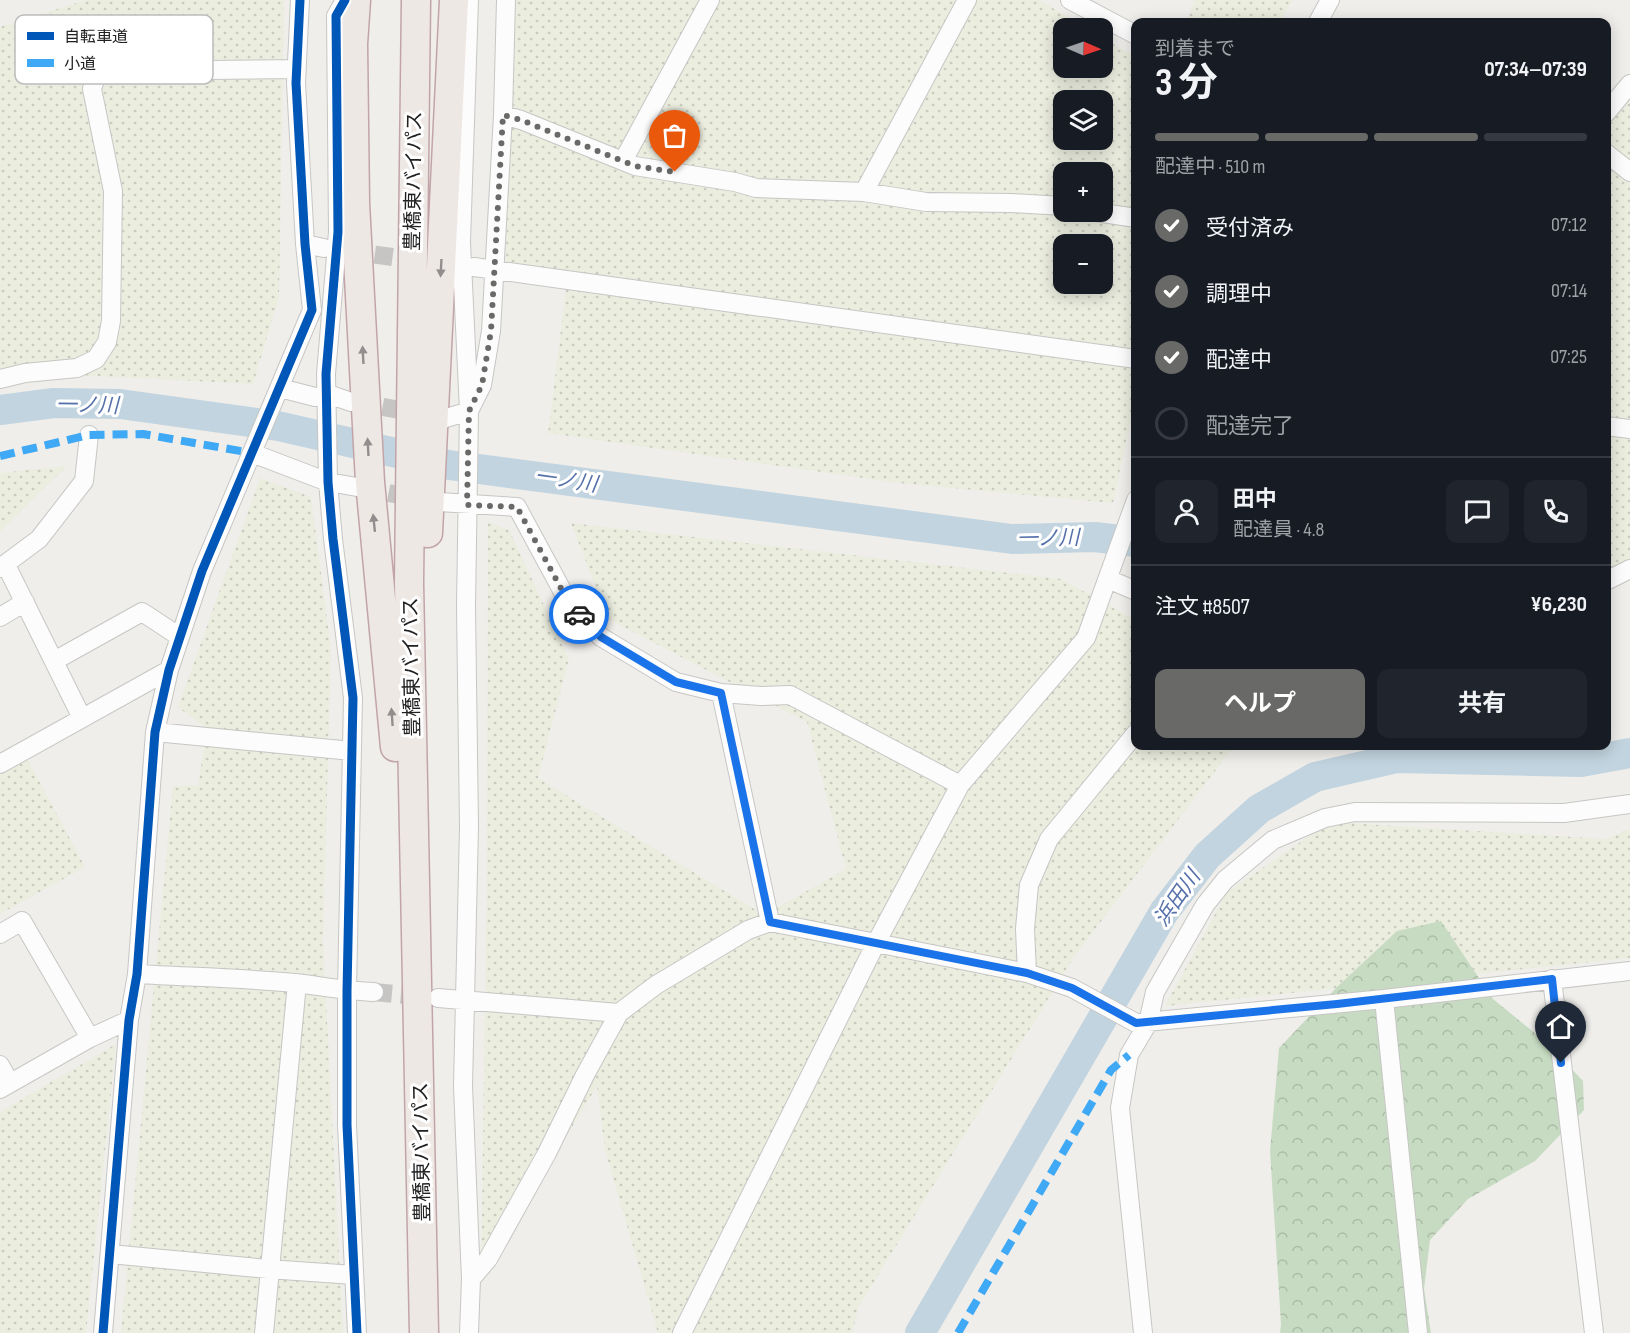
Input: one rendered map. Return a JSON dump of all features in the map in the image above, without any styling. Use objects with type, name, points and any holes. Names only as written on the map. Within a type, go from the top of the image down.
[{"type":"highway","points":[[356,0],[353,44],[355,203],[359,407],[363,484],[388,664],[402,843],[428,1002]]},
{"type":"highway","name":"豊橋東バイパス","points":[[416,0],[429,422]]},
{"type":"highway","points":[[426,495],[454,0]]},
{"type":"highway","name":"豊橋東バイパス","points":[[424,1333],[428,1002],[409,583],[428,539],[426,495]]},
{"type":"street","points":[[103,1333],[129,1020],[137,974],[155,732],[169,670],[202,571],[312,310],[305,244],[297,69],[300,0]]},
{"type":"street","points":[[345,0],[336,16],[338,232],[327,363],[328,476],[333,539],[353,698],[347,991],[347,1125],[357,1333]]},
{"type":"street","points":[[469,0],[460,242],[469,411],[467,499],[469,827],[463,1086],[471,1279],[469,1333]]},
{"type":"street","points":[[429,422],[469,411],[482,385],[491,331],[495,269],[506,0]]},
{"type":"street","points":[[623,160],[710,0]]},
{"type":"street","points":[[864,192],[967,0]]},
{"type":"street","points":[[1070,0],[1131,32]]},
{"type":"street","points":[[1320,18],[1330,0]]},
{"type":"street","points":[[213,70],[297,69]]},
{"type":"street","points":[[0,379],[25,373],[77,368],[96,359],[106,342],[111,321],[113,191],[92,89],[94,84]]},
{"type":"street","points":[[1611,106],[1630,84]]},
{"type":"street","points":[[503,115],[521,120],[635,166],[735,182],[756,188],[864,192],[926,202],[1053,205]]},
{"type":"street","points":[[1611,157],[1630,172]]},
{"type":"street","points":[[1113,215],[1131,217]]},
{"type":"street","points":[[305,244],[324,248]]},
{"type":"street","points":[[474,267],[1131,358]]},
{"type":"street","points":[[278,392],[315,397],[359,407]]},
{"type":"street","points":[[1611,427],[1630,429]]},
{"type":"street","points":[[82,718],[25,602],[3,566],[39,539],[84,481],[89,435]]},
{"type":"street","points":[[252,453],[363,484]]},
{"type":"street","points":[[426,495],[517,507],[570,605],[601,637],[676,682],[721,693],[761,696],[790,695],[960,785]]},
{"type":"street","points":[[682,1333],[876,944],[960,785],[1086,638],[1131,515]]},
{"type":"street","points":[[1611,578],[1630,569]]},
{"type":"street","points":[[1110,573],[1131,588]]},
{"type":"street","points":[[0,616],[25,602]]},
{"type":"street","points":[[54,661],[142,612],[180,637]]},
{"type":"street","points":[[2,758],[82,718],[169,670]]},
{"type":"street","points":[[721,693],[770,922]]},
{"type":"street","points":[[155,732],[352,751]]},
{"type":"street","points":[[1027,973],[1025,929],[1029,885],[1049,838],[1131,739]]},
{"type":"street","points":[[1143,1333],[1120,1108],[1129,1055],[1155,992],[1205,905],[1225,880],[1273,840],[1325,818],[1355,812],[1564,813],[1630,804]]},
{"type":"street","points":[[0,934],[22,921],[90,1038]]},
{"type":"street","points":[[471,1279],[488,1259],[547,1154],[585,1075],[619,1013],[656,985],[717,948],[748,930],[770,922],[1027,973],[1072,988],[1142,1023],[1630,971]]},
{"type":"street","points":[[137,974],[297,983],[347,991],[374,992]]},
{"type":"street","points":[[1552,979],[1594,1333]]},
{"type":"street","points":[[264,1333],[268,1269],[297,983]]},
{"type":"street","points":[[1384,999],[1418,1333]]},
{"type":"street","points":[[428,1002],[465,1001],[619,1013]]},
{"type":"street","points":[[0,1065],[5,1086],[90,1038],[129,1020]]},
{"type":"street","points":[[110,1254],[354,1275]]},
{"type":"shaded area","points":[[86,0],[284,0],[279,297],[253,384],[0,371],[0,27],[15,22],[15,84],[213,84],[213,15],[38,15]]},
{"type":"shaded area","points":[[508,0],[1039,0],[1070,18],[1053,18],[1053,78],[1113,78],[1113,43],[1131,54],[1131,418],[1113,503],[899,483],[548,433],[566,289],[506,278]]},
{"type":"shaded area","points":[[1194,0],[1293,0],[1282,18],[1188,18]]},
{"type":"shaded area","points":[[1630,88],[1630,564],[1611,575],[1611,110]]},
{"type":"shaded area","points":[[67,466],[0,531],[0,473]]},
{"type":"shaded area","points":[[260,478],[311,497],[331,649],[323,941],[343,1333],[121,1333],[173,786],[198,785],[207,729],[178,707]]},
{"type":"shaded area","points":[[488,522],[509,530],[569,659],[538,778],[764,915],[846,869],[807,722],[608,619],[571,523],[1061,579],[1131,618],[1131,750],[1231,750],[1074,957],[859,1306],[852,1333],[658,1333],[605,1150],[597,1086],[481,1277],[487,872]]},
{"type":"shaded area","points":[[28,760],[85,867],[0,914],[0,772]]},
{"type":"shaded area","points":[[1330,822],[1606,839],[1630,829],[1630,958],[1165,1006],[1227,892]]},
{"type":"shaded area","points":[[116,1044],[86,1333],[0,1333],[0,1112]]},
{"type":"green space","points":[[1441,921],[1493,999],[1547,1043],[1583,1081],[1584,1110],[1535,1161],[1468,1199],[1430,1240],[1424,1289],[1431,1333],[1280,1333],[1270,1151],[1279,1048],[1337,987],[1397,931]]},
{"type":"waterway","name":"一ノ川","points":[[0,410],[54,403],[120,404],[278,426],[449,465],[1012,539],[1095,537],[1131,541]]},
{"type":"waterway","name":"浜田川","points":[[920,1333],[1164,912],[1207,856],[1259,809],[1315,777],[1397,758],[1581,762],[1630,753]]},
{"type":"tunnel","points":[[348,251],[422,261]]},
{"type":"tunnel","points":[[356,402],[421,414]]},
{"type":"tunnel","points":[[362,488],[420,499]]},
{"type":"tunnel","points":[[374,992],[427,997]]},
{"type":"marked path","points":[[0,456],[89,435],[143,434],[252,453]]},
{"type":"marked path","points":[[958,1333],[1111,1070],[1129,1055]]},
{"type":"cycle path","points":[[103,1333],[129,1020],[137,974],[155,732],[169,670],[202,571],[312,310],[305,244],[296,83],[300,0]]},
{"type":"cycle path","points":[[345,0],[336,16],[338,232],[326,374],[328,482],[353,698],[347,991],[347,1125],[357,1333]]},
{"type":"way so far","points":[[579,614],[570,605],[517,507],[467,505],[469,411],[482,385],[491,331],[503,115],[521,120],[635,166],[675,172]]},
{"type":"route","points":[[579,614],[601,637],[676,682],[721,693],[770,922],[1027,973],[1072,988],[1136,1023],[1337,1004],[1552,979],[1561,1063]]}]
